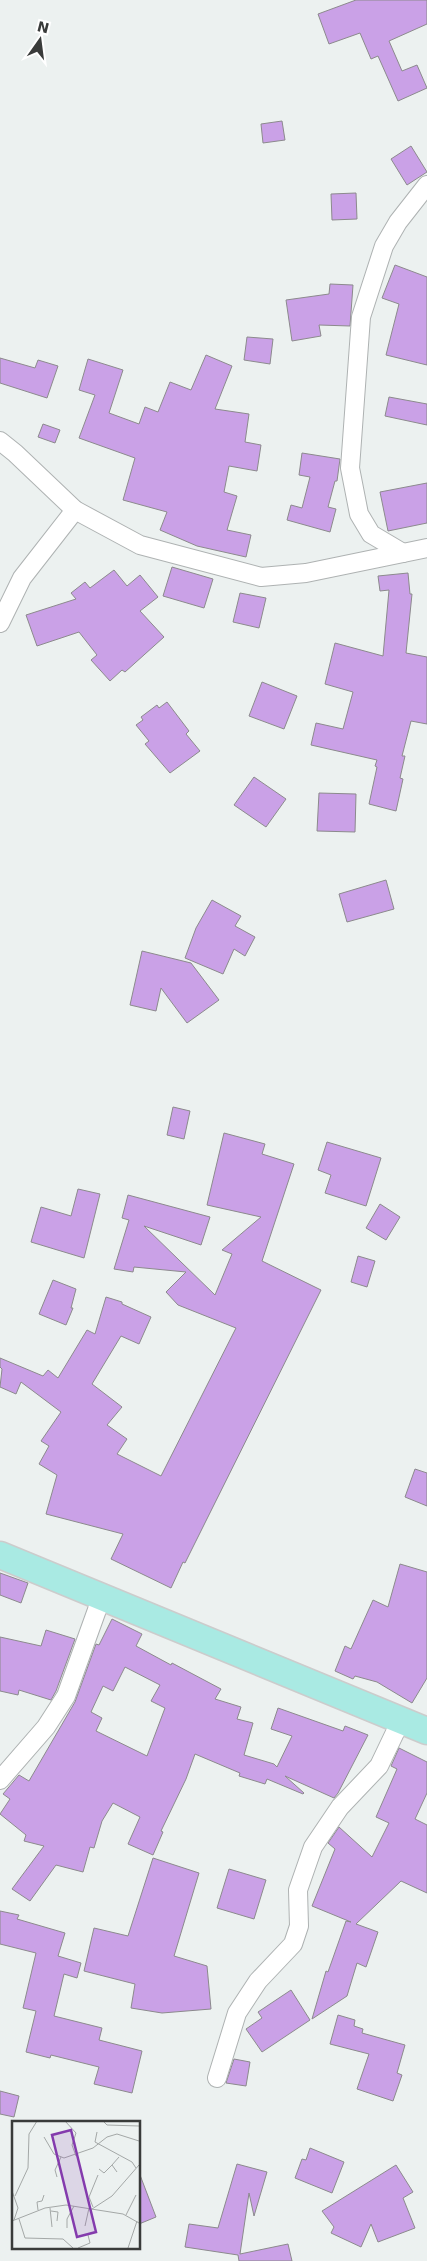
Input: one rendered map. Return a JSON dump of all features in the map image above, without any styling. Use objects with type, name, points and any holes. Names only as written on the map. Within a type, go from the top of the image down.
[{"type":"main road","points":[[0,1555],[427,1731]]},
{"type":"street","points":[[404,553],[371,534],[359,514],[350,468],[361,317],[384,246],[398,222],[427,185]]},
{"type":"street","points":[[0,442],[16,452],[75,510],[140,545],[260,577],[306,573],[427,548]]},
{"type":"street","points":[[0,623],[22,578],[75,510]]},
{"type":"street","points":[[0,1780],[46,1727],[66,1696],[102,1596]]},
{"type":"street","points":[[217,2078],[237,2014],[258,1981],[293,1944],[299,1926],[298,1890],[313,1847],[340,1807],[379,1766],[401,1720]]},
{"type":"building","points":[[356,0],[427,0],[427,24],[389,41],[402,71],[417,65],[427,88],[398,101],[378,56],[371,59],[360,33],[329,44],[318,14]]},
{"type":"building","points":[[282,121],[285,140],[263,143],[261,124]]},
{"type":"building","points":[[411,146],[427,172],[407,185],[391,159]]},
{"type":"building","points":[[356,193],[357,219],[332,220],[331,194]]},
{"type":"building","points":[[395,265],[427,277],[427,365],[386,355],[399,304],[382,298]]},
{"type":"building","points":[[330,284],[353,285],[350,326],[319,325],[321,336],[292,341],[286,300],[329,294]]},
{"type":"building","points":[[247,337],[273,339],[270,364],[244,360]]},
{"type":"building","points":[[206,355],[232,366],[215,409],[249,414],[245,442],[261,445],[257,471],[229,466],[224,492],[237,496],[227,530],[251,535],[246,557],[197,546],[160,530],[167,512],[123,500],[135,458],[79,438],[95,395],[79,390],[88,359],[123,370],[109,413],[139,424],[145,407],[158,412],[170,382],[191,390]]},
{"type":"building","points":[[0,358],[35,368],[38,360],[58,366],[47,398],[0,383]]},
{"type":"building","points":[[389,397],[427,404],[427,425],[385,416]]},
{"type":"building","points":[[43,424],[60,430],[55,443],[38,437]]},
{"type":"building","points":[[302,453],[340,459],[337,481],[335,481],[328,507],[336,509],[330,532],[287,520],[291,505],[302,508],[310,477],[299,475]]},
{"type":"building","points":[[427,483],[427,523],[388,531],[380,492]]},
{"type":"building","points":[[172,567],[213,579],[204,608],[163,596]]},
{"type":"building","points":[[114,570],[127,586],[140,575],[158,597],[140,611],[164,637],[125,672],[122,670],[110,681],[91,660],[97,655],[79,632],[37,646],[26,615],[76,599],[71,593],[85,582],[90,588]]},
{"type":"building","points":[[408,573],[410,594],[412,594],[406,653],[427,657],[427,724],[411,721],[402,756],[405,756],[400,778],[403,779],[396,811],[369,804],[377,760],[311,745],[316,723],[343,729],[353,692],[325,684],[335,643],[383,656],[389,590],[380,591],[378,576]]},
{"type":"building","points":[[240,593],[266,598],[259,628],[233,622]]},
{"type":"building","points":[[262,682],[297,696],[284,729],[249,716]]},
{"type":"building","points":[[167,702],[189,731],[186,734],[200,751],[170,773],[145,744],[149,741],[136,725],[143,720],[141,717],[157,705],[159,708]]},
{"type":"building","points":[[254,777],[286,799],[266,827],[234,805]]},
{"type":"building","points":[[319,793],[356,794],[355,832],[317,831]]},
{"type":"building","points":[[386,880],[394,909],[347,922],[339,894]]},
{"type":"building","points":[[212,900],[241,916],[235,926],[255,937],[245,956],[234,949],[223,974],[185,958],[196,928]]},
{"type":"building","points":[[142,951],[191,963],[219,1000],[187,1023],[161,988],[156,1011],[130,1005]]},
{"type":"building","points":[[173,1107],[190,1111],[184,1139],[167,1135]]},
{"type":"building","points":[[224,1133],[265,1144],[262,1154],[294,1164],[262,1261],[321,1290],[171,1588],[111,1559],[123,1534],[46,1514],[57,1475],[39,1464],[49,1446],[41,1441],[61,1412],[21,1382],[16,1394],[0,1387],[2,1369],[0,1367],[0,1358],[43,1376],[48,1370],[58,1378],[87,1330],[95,1334],[106,1297],[122,1302],[122,1304],[151,1317],[139,1344],[121,1336],[92,1384],[122,1407],[107,1425],[127,1439],[117,1454],[161,1476],[236,1328],[178,1305],[166,1292],[186,1272],[134,1267],[133,1272],[114,1269],[129,1220],[122,1218],[128,1195],[210,1217],[201,1245],[144,1226],[215,1295],[232,1254],[222,1250],[261,1217],[207,1205]]},
{"type":"building","points":[[327,1142],[381,1158],[366,1206],[325,1193],[331,1175],[318,1170]]},
{"type":"building","points":[[78,1189],[100,1194],[84,1258],[31,1242],[41,1207],[71,1216]]},
{"type":"building","points":[[380,1204],[400,1217],[386,1240],[366,1228]]},
{"type":"building","points":[[358,1256],[375,1261],[367,1287],[351,1282]]},
{"type":"building","points":[[53,1280],[76,1289],[71,1308],[73,1308],[66,1325],[39,1314]]},
{"type":"building","points":[[415,1469],[427,1473],[427,1506],[405,1497]]},
{"type":"building","points":[[400,1564],[427,1572],[427,1678],[412,1703],[377,1682],[355,1676],[353,1679],[335,1671],[345,1646],[351,1649],[373,1600],[388,1607]]},
{"type":"building","points":[[0,1573],[28,1583],[21,1603],[0,1595]]},
{"type":"building","points":[[112,1619],[142,1634],[136,1646],[221,1689],[215,1699],[241,1707],[237,1719],[253,1723],[244,1755],[274,1764],[277,1767],[292,1736],[271,1729],[278,1708],[343,1731],[345,1726],[368,1735],[334,1798],[285,1776],[304,1793],[267,1779],[265,1784],[239,1776],[240,1773],[195,1754],[186,1779],[161,1831],[163,1832],[153,1855],[128,1844],[140,1817],[113,1803],[102,1821],[94,1848],[90,1847],[83,1872],[56,1865],[30,1901],[12,1889],[44,1846],[24,1841],[26,1835],[0,1814],[10,1799],[3,1794],[19,1775],[29,1781],[75,1702],[96,1644],[99,1645]],"holes":[[[125,1667],[160,1685],[151,1701],[165,1708],[147,1756],[96,1731],[102,1718],[91,1712],[103,1686],[113,1691]]]},
{"type":"building","points":[[46,1630],[75,1639],[51,1700],[19,1690],[18,1695],[0,1691],[0,1637],[41,1646]]},
{"type":"building","points":[[399,1748],[427,1762],[427,1793],[415,1819],[427,1825],[427,1893],[401,1881],[356,1924],[378,1932],[366,1967],[357,1963],[347,1996],[312,2019],[326,1971],[328,1972],[346,1921],[351,1922],[312,1906],[335,1849],[328,1843],[339,1827],[372,1857],[389,1823],[376,1817],[397,1769],[391,1766]]},
{"type":"building","points":[[153,1858],[199,1873],[174,1956],[207,1966],[211,2009],[162,2013],[131,2008],[135,1984],[84,1971],[94,1928],[128,1936]]},
{"type":"building","points":[[229,1869],[266,1880],[254,1919],[217,1908]]},
{"type":"building","points":[[0,1911],[19,1915],[17,1919],[65,1933],[58,1956],[81,1963],[77,1978],[64,1974],[54,2016],[102,2028],[99,2040],[142,2051],[132,2093],[94,2084],[99,2067],[51,2055],[50,2058],[26,2052],[36,2011],[23,2008],[36,1953],[0,1944]]},
{"type":"building","points":[[291,1990],[310,2020],[262,2052],[246,2029],[262,2018],[258,2012]]},
{"type":"building","points":[[338,2015],[355,2020],[354,2026],[363,2029],[362,2033],[405,2045],[397,2073],[402,2075],[393,2101],[357,2089],[369,2054],[330,2044]]},
{"type":"building","points":[[234,2059],[250,2062],[246,2086],[226,2083]]},
{"type":"building","points":[[0,2091],[19,2096],[14,2117],[0,2114]]},
{"type":"building","points":[[310,2148],[344,2162],[332,2193],[295,2178],[302,2159],[306,2160]]},
{"type":"building","points":[[237,2164],[267,2172],[254,2216],[249,2193],[240,2254],[288,2244],[292,2261],[239,2261],[238,2255],[185,2247],[189,2224],[218,2228]]},
{"type":"building","points":[[396,2165],[413,2192],[403,2198],[415,2228],[378,2242],[371,2224],[361,2247],[331,2233],[334,2227],[322,2211]]},
{"type":"building","points":[[140,2175],[156,2217],[140,2224]]}]
